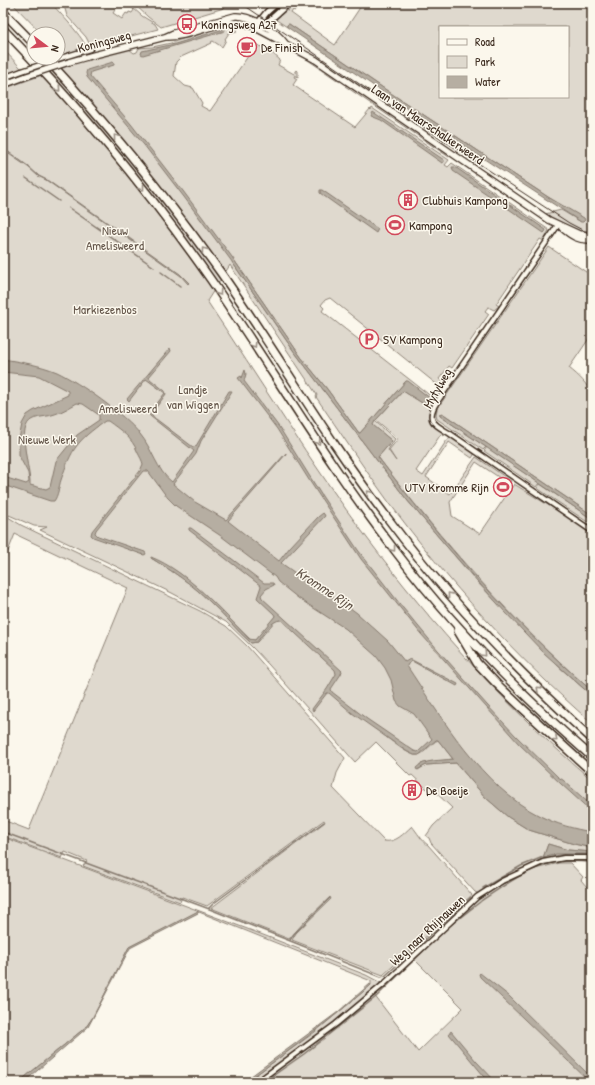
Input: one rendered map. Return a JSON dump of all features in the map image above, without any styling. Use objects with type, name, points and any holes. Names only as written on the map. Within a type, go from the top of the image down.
[{"type":"highway","points":[[3,12],[26,36]]},
{"type":"highway","points":[[3,30],[86,121],[161,212],[229,307],[365,511],[406,565],[484,655],[562,731],[592,757]]},
{"type":"highway","points":[[54,66],[128,151],[194,236],[247,311],[358,478],[423,564],[514,665],[592,738]]},
{"type":"highway","points":[[448,615],[477,663],[521,707],[592,772]]},
{"type":"main road","name":"Koningsweg","points":[[3,85],[68,62],[241,16],[250,18],[260,26]]},
{"type":"main road","name":"Laan van Maarschalkerweerd","points":[[260,26],[279,41],[321,64],[558,225],[572,237],[585,241],[592,240]]},
{"type":"main road","name":"Laan van Maarschalkerweerd","points":[[558,225],[579,234],[592,236]]},
{"type":"street","points":[[260,26],[267,12],[277,3]]},
{"type":"street","points":[[260,26],[289,3]]},
{"type":"street","name":"Koningsweg","points":[[3,78],[90,49]]},
{"type":"street","name":"Mytylweg","points":[[558,225],[435,405],[431,418],[434,423],[592,531]]},
{"type":"street","name":"Weg naar Rhijnauwen","points":[[257,1082],[336,1024],[384,984],[477,898],[502,881],[543,862],[564,858],[592,858]]},
{"type":"green space","points":[[12,3],[51,3],[77,32],[86,48],[66,54],[66,26],[34,26]]},
{"type":"green space","points":[[65,3],[116,3],[114,5],[117,7],[113,13],[122,19],[126,13],[132,13],[134,10],[132,7],[142,16],[155,24],[158,29],[93,46],[90,45],[86,37],[67,16]]},
{"type":"green space","points":[[133,3],[223,3],[224,8],[161,27]]},
{"type":"green space","points":[[293,3],[310,3],[308,6],[305,4],[301,10],[297,8],[291,13],[335,45],[363,3],[368,7],[371,3],[592,3],[592,217],[587,218],[592,221],[592,233],[580,231],[545,214],[561,210],[581,222],[562,206],[289,24],[287,27],[275,19],[284,9],[289,11],[285,8]]},
{"type":"green space","points":[[310,3],[320,3],[317,8]]},
{"type":"green space","points":[[231,25],[239,25],[237,31],[229,33],[222,47],[213,41],[211,42],[212,43],[181,57],[176,62],[174,76],[185,86],[193,88],[202,103],[201,106],[210,111],[253,49],[249,46],[255,44],[270,51],[280,60],[278,65],[294,74],[297,70],[298,71],[298,77],[295,75],[294,77],[297,79],[293,85],[355,127],[372,108],[449,160],[445,165],[448,167],[452,163],[549,230],[544,241],[540,239],[496,304],[499,306],[494,310],[488,307],[485,311],[489,314],[452,368],[449,366],[439,379],[443,382],[440,387],[330,298],[325,300],[321,305],[324,308],[322,311],[432,397],[435,393],[436,396],[430,411],[429,419],[445,434],[444,436],[441,434],[416,471],[423,476],[447,440],[451,437],[474,452],[474,455],[472,458],[449,442],[426,477],[450,494],[476,457],[511,481],[509,484],[476,462],[450,502],[452,516],[480,534],[514,484],[592,532],[592,691],[534,637],[479,579],[427,519],[378,457],[392,441],[372,425],[375,421],[395,439],[388,450],[396,461],[389,450],[397,438],[376,420],[403,391],[427,406],[431,399],[406,381],[359,433],[327,389],[301,357],[234,260],[232,262],[293,350],[407,500],[477,582],[558,666],[592,696],[592,723],[536,672],[484,618],[434,561],[388,501],[316,397],[317,395],[230,265],[207,301],[325,480],[392,571],[445,635],[501,695],[531,725],[592,780],[592,838],[578,835],[498,796],[444,733],[417,754],[376,729],[403,749],[414,755],[421,754],[438,740],[453,759],[420,764],[418,770],[426,765],[456,763],[485,797],[508,817],[529,830],[592,848],[592,852],[568,850],[548,844],[543,858],[567,854],[592,854],[592,856],[566,857],[540,862],[516,872],[479,894],[475,892],[426,836],[433,826],[452,808],[430,787],[427,789],[412,775],[410,776],[376,742],[355,762],[269,665],[226,622],[172,593],[40,530],[47,527],[34,526],[9,515],[8,517],[21,525],[200,611],[226,626],[247,646],[345,758],[337,773],[333,788],[384,841],[392,841],[396,839],[412,826],[472,895],[383,975],[292,940],[296,933],[331,899],[330,897],[289,939],[211,908],[325,822],[324,820],[207,906],[182,897],[180,902],[83,866],[87,861],[65,852],[62,858],[3,836],[3,820],[29,830],[128,588],[15,534],[3,564],[3,89],[81,61],[129,49],[134,53],[137,52],[139,48],[171,43],[196,34]],"holes":[[[151,558],[179,573],[198,588],[251,640],[255,640],[274,618],[276,620],[257,642],[251,643],[196,589]]]},
{"type":"green space","points":[[246,26],[307,58],[339,79],[340,82],[308,60]]},
{"type":"green space","points":[[3,49],[21,68],[19,69],[20,70],[3,76]]},
{"type":"green space","points":[[348,85],[449,154],[449,157],[345,86]]},
{"type":"green space","points":[[549,247],[592,276],[592,334],[569,368],[583,380],[592,396],[592,515],[442,413],[440,416],[486,447],[483,450],[437,419],[436,415],[437,409]]},
{"type":"green space","points":[[487,447],[539,483],[536,487],[484,451]]},
{"type":"green space","points":[[540,484],[592,519],[592,525],[537,488]]},
{"type":"green space","points":[[3,837],[258,933],[366,975],[381,983],[354,1008],[255,1082],[246,1082],[315,1032],[371,985],[371,981],[199,912],[129,947],[93,1017],[86,1027],[19,1082],[3,1082]]},
{"type":"green space","points":[[559,863],[570,863],[583,877],[581,880],[587,887],[590,884],[592,886],[590,891],[592,893],[592,1082],[258,1082],[316,1042],[374,995],[418,1052],[463,1008],[413,958],[484,894],[523,872]]},
{"type":"water","points":[[289,24],[395,96],[585,220],[581,222],[415,114],[287,27]]},
{"type":"water","points":[[224,29],[225,31],[143,55],[141,54],[142,51],[175,44]]},
{"type":"water","points":[[113,62],[114,65],[91,72],[90,76],[131,124],[183,191],[232,257],[301,357],[327,389],[359,433],[406,381],[431,399],[427,406],[403,391],[375,421],[373,425],[392,441],[378,457],[452,550],[506,609],[562,665],[592,691],[592,696],[544,653],[505,612],[407,500],[293,350],[230,259],[184,197],[144,145],[87,77],[87,70]]},
{"type":"water","points":[[373,112],[444,160],[444,162],[442,163],[381,120],[371,116]]},
{"type":"water","points":[[3,148],[28,166],[39,176],[47,180],[180,274],[189,283],[188,284],[181,276],[46,180],[38,176],[28,167],[3,150]]},
{"type":"water","points":[[452,167],[455,167],[546,230],[545,232],[544,233],[453,171]]},
{"type":"water","points":[[320,190],[378,229],[376,233],[320,193]]},
{"type":"water","points":[[170,348],[171,351],[149,377],[165,391],[166,394],[152,413],[152,416],[193,447],[196,446],[229,391],[232,391],[201,441],[196,454],[173,484],[195,502],[226,520],[286,453],[228,521],[279,561],[290,547],[323,513],[325,516],[281,563],[357,613],[388,641],[405,662],[410,659],[458,684],[457,686],[412,661],[407,666],[464,749],[500,788],[519,803],[540,816],[565,826],[592,832],[592,848],[529,830],[508,817],[485,797],[456,763],[426,765],[417,770],[416,768],[419,765],[424,763],[453,759],[438,740],[436,740],[419,755],[414,755],[352,713],[329,693],[327,693],[313,711],[312,709],[336,674],[335,670],[281,620],[270,625],[257,642],[251,643],[196,589],[151,557],[164,563],[191,582],[216,604],[249,639],[255,640],[275,616],[257,598],[261,586],[189,530],[189,528],[191,528],[264,583],[273,583],[274,585],[266,589],[261,595],[262,598],[342,671],[331,689],[332,692],[367,719],[414,751],[418,752],[432,739],[414,714],[400,706],[396,701],[391,680],[385,668],[376,656],[346,629],[298,598],[278,582],[275,577],[221,536],[176,506],[167,497],[148,471],[143,471],[95,533],[98,536],[145,552],[146,554],[144,555],[93,537],[91,535],[92,531],[140,471],[143,464],[129,438],[108,421],[105,421],[88,434],[72,453],[54,501],[3,485],[7,478],[26,484],[29,482],[28,473],[19,456],[19,439],[22,424],[27,415],[68,395],[68,391],[39,376],[3,372],[3,359],[57,372],[67,377],[113,408],[140,434],[162,472],[172,482],[194,451],[149,414],[165,393],[146,379],[129,401],[127,399]],"holes":[[[77,403],[83,404],[99,415],[99,420],[77,435],[56,461],[50,487],[46,489],[30,485],[24,439],[25,430],[28,423],[33,419],[50,416],[60,412]]]},
{"type":"water","points":[[245,370],[246,374],[244,381],[279,427],[358,550],[403,608],[487,705],[558,777],[592,806],[592,812],[519,744],[421,634],[361,559],[277,429],[238,378],[241,376],[242,378]]},
{"type":"water","points":[[442,413],[592,515],[592,519],[440,416]]},
{"type":"water","points":[[548,844],[568,850],[592,852],[592,854],[556,854],[543,858]]},
{"type":"water","points":[[198,911],[198,913],[130,948],[88,1027],[24,1082],[19,1082],[86,1027],[93,1017],[129,947]]},
{"type":"water","points":[[480,973],[509,996],[592,1078],[592,1082],[590,1082],[480,977]]},
{"type":"water","points":[[370,984],[371,985],[341,1011],[310,1035],[246,1082],[243,1082],[338,1012]]},
{"type":"water","points":[[451,1031],[496,1082],[489,1082],[449,1034]]},
{"type":"waterway","points":[[26,178],[59,201]]},
{"type":"waterway","points":[[69,208],[154,267]]},
{"type":"waterway","points":[[161,272],[180,286]]},
{"type":"waterway","points":[[209,908],[324,822]]},
{"type":"waterway","points":[[3,832],[212,910],[381,977],[385,976],[471,897]]},
{"type":"waterway","points":[[483,888],[521,866],[543,857]]},
{"type":"waterway","points":[[481,901],[518,877],[548,864],[562,861],[592,862]]},
{"type":"waterway","points":[[290,940],[294,934],[330,898]]},
{"type":"waterway","points":[[264,1082],[304,1054],[376,997],[448,927],[480,902]]},
{"type":"tram line","points":[[241,3],[396,109],[569,223],[592,235]]},
{"type":"place","name":"Koningsweg A27","points":[[187,24]]},
{"type":"place","name":"De Finish","points":[[247,47]]},
{"type":"place","name":"Clubhuis Kampong","points":[[408,200]]},
{"type":"place","name":"Kampong","points":[[395,225]]},
{"type":"place","name":"SV Kampong","points":[[369,339]]},
{"type":"place","name":"UTV Kromme Rijn","points":[[503,487]]},
{"type":"place","name":"De Boeije","points":[[412,790]]},
{"type":"park label","name":"Nieuw Amelisweerd","points":[[115,238]]},
{"type":"park label","name":"Markiezenbos","points":[[105,309]]},
{"type":"park label","name":"Landje van Wiggen","points":[[193,396]]},
{"type":"park label","name":"Amelisweerd","points":[[128,408]]},
{"type":"park label","name":"Nieuwe Werk","points":[[47,439]]},
{"type":"water label","name":"Kromme Rijn","points":[[325,588]]}]
